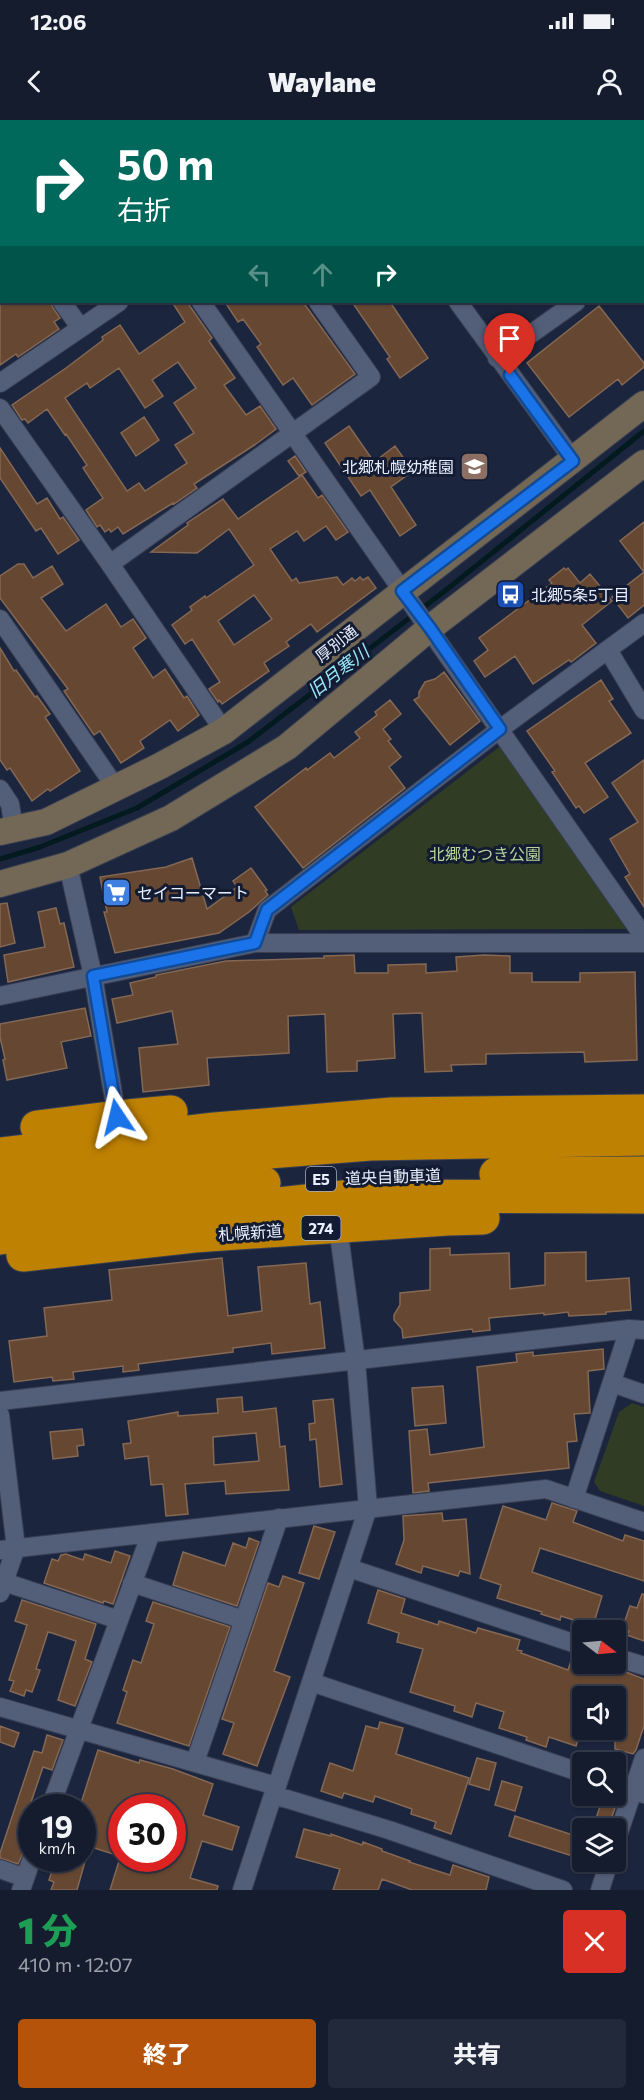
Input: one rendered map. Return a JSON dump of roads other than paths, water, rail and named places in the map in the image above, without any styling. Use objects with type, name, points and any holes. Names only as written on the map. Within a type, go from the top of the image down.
[{"type":"highway","points":[[0,1132],[117,1117],[402,1095],[644,1094]]},
{"type":"highway","points":[[0,1154],[215,1129],[392,1114],[644,1111]]},
{"type":"highway","name":"道央自動車道","points":[[0,1179],[120,1164],[370,1144],[644,1139]]},
{"type":"highway","name":"道央自動車道","points":[[0,1212],[113,1197],[365,1176],[644,1173]]},
{"type":"highway","points":[[0,1238],[68,1227],[352,1196],[644,1197]]},
{"type":"highway","name":"札幌新道","points":[[0,1258],[194,1236],[447,1219],[644,1219]]},
{"type":"street","points":[[63,303],[80,327]]},
{"type":"street","points":[[0,383],[117,303]]},
{"type":"street","points":[[202,303],[644,937]]},
{"type":"street","points":[[110,564],[371,377],[319,303]]},
{"type":"street","points":[[459,303],[573,461]]},
{"type":"street","points":[[497,358],[575,303]]},
{"type":"street","name":"厚別通","points":[[7,830],[46,822],[224,731],[406,597],[644,404]]},
{"type":"street","points":[[0,408],[224,731]]},
{"type":"street","points":[[0,884],[68,865],[171,818],[287,747],[427,624],[644,463]]},
{"type":"street","points":[[0,619],[116,788]]},
{"type":"street","points":[[255,943],[267,910],[500,729],[644,623]]},
{"type":"street","points":[[608,650],[644,710]]},
{"type":"street","points":[[0,789],[10,804],[7,830]]},
{"type":"street","points":[[68,865],[93,976],[117,1117]]},
{"type":"street","points":[[0,996],[255,943],[644,943]]},
{"type":"street","points":[[242,1890],[368,1508],[356,1361],[338,1227]]},
{"type":"street","points":[[0,1401],[636,1329]]},
{"type":"street","points":[[574,1498],[612,1383],[636,1329]]},
{"type":"street","points":[[612,1383],[644,1394]]},
{"type":"street","points":[[0,1415],[8,1549],[2,1588],[119,1620]]},
{"type":"street","points":[[8,1549],[546,1489],[644,1522]]},
{"type":"street","points":[[195,1762],[279,1518]]},
{"type":"street","points":[[55,1794],[151,1533]]},
{"type":"street","points":[[349,1569],[572,1643]]},
{"type":"street","points":[[132,1583],[244,1620]]},
{"type":"street","points":[[626,1660],[644,1666]]},
{"type":"street","points":[[311,1682],[572,1770]]},
{"type":"street","points":[[0,1707],[276,1786]]},
{"type":"street","points":[[626,1820],[639,1792],[644,1758]]},
{"type":"street","points":[[276,1786],[274,1795],[389,1830],[563,1890]]},
{"type":"street","points":[[0,1869],[23,1884]]},
{"type":"street","points":[[600,1890],[606,1872]]},
{"type":"waterway","name":"旧月寒川","points":[[0,859],[40,847],[137,808],[248,742],[446,590],[644,431]]},
{"type":"place","name":"北郷札幌幼稚園","points":[[475,466]]},
{"type":"place","name":"北郷5条5丁目","points":[[510,594]]},
{"type":"place","name":"セイコーマート","points":[[116,892]]},
{"type":"park label","name":"北郷むつき公園","points":[[485,853]]}]
